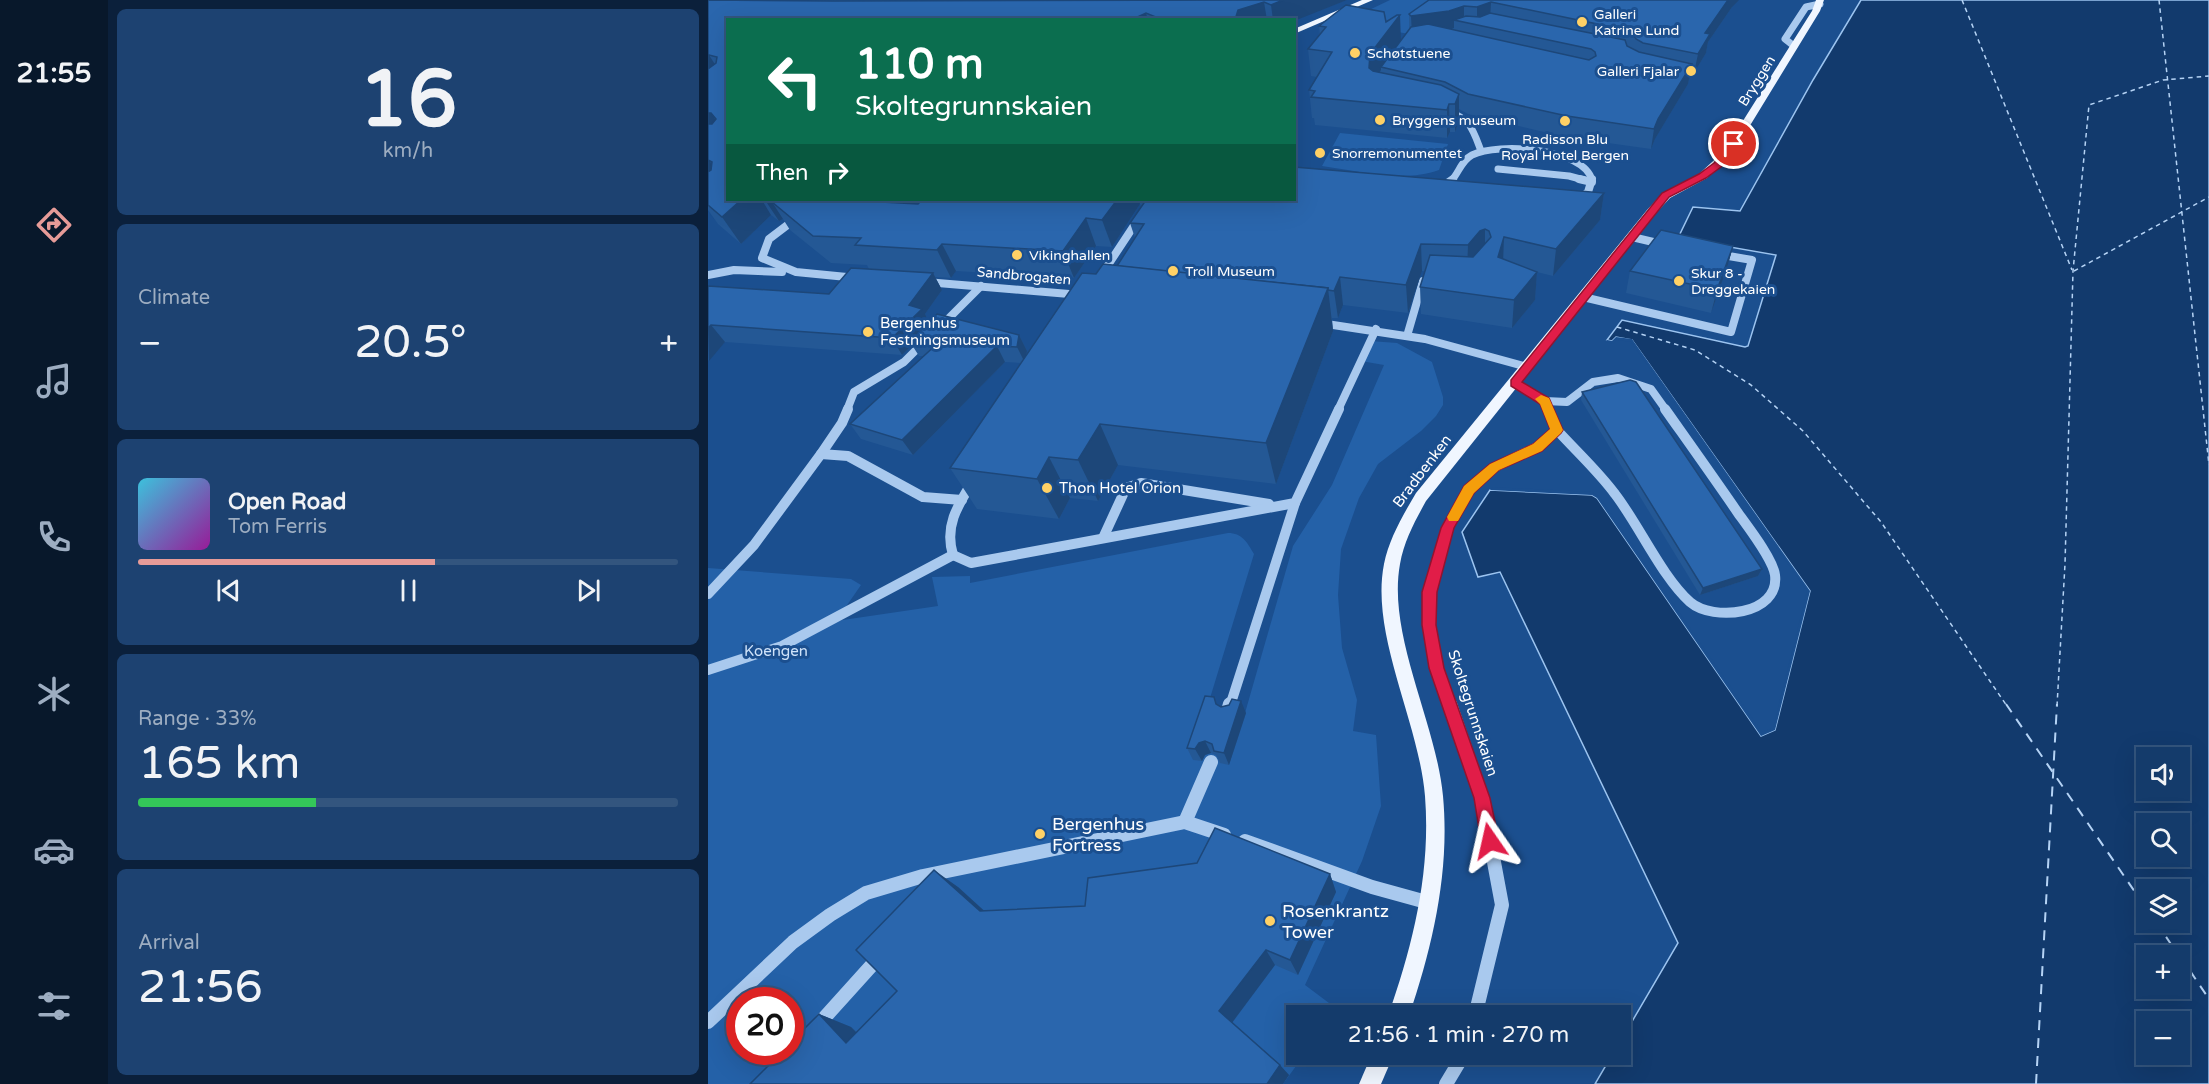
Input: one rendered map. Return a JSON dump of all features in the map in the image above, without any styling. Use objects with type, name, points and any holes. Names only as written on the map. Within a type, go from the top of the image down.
[{"type":"main road","points":[[1296,31],[1369,0]]},
{"type":"main road","name":"Bryggen","points":[[1583,297],[1666,195],[1703,176],[1728,153],[1820,2]]},
{"type":"main road","name":"Bradbenken","points":[[1402,1005],[1413,975],[1430,903],[1436,853],[1434,796],[1425,741],[1395,640],[1390,599],[1392,564],[1404,525],[1421,498],[1583,297]]},
{"type":"main road","points":[[1370,1084],[1378,1065]]},
{"type":"street","points":[[1442,109],[1464,117],[1474,127],[1481,152]]},
{"type":"street","points":[[1432,188],[1444,186],[1456,178],[1462,162],[1471,154],[1526,151],[1563,155],[1579,160],[1588,166],[1592,173],[1588,194],[1566,204]]},
{"type":"street","points":[[1498,169],[1569,176],[1592,182]]},
{"type":"street","points":[[1444,186],[1453,190]]},
{"type":"street","points":[[1084,306],[1150,201]]},
{"type":"street","points":[[798,273],[779,268],[762,258],[762,249],[769,239],[803,214]]},
{"type":"street","points":[[1632,237],[1682,248]]},
{"type":"street","points":[[1583,297],[1731,332],[1752,260],[1705,252]]},
{"type":"street","points":[[708,275],[734,270],[870,278]]},
{"type":"street","points":[[1407,336],[1426,276]]},
{"type":"street","name":"Sandbrogaten","points":[[919,281],[1091,292]]},
{"type":"street","points":[[708,594],[726,578],[754,544],[821,454],[842,423],[854,392],[904,362],[981,286]]},
{"type":"street","points":[[1309,322],[1376,329],[1478,351],[1527,367]]},
{"type":"street","points":[[1228,711],[1295,502],[1376,329]]},
{"type":"street","points":[[1515,383],[1545,401],[1565,403],[1575,397],[1584,387],[1608,378],[1638,382],[1652,389],[1760,544],[1775,573],[1773,590],[1763,602],[1750,609],[1731,614],[1707,611],[1691,603],[1676,586],[1615,493],[1557,430],[1545,401]]},
{"type":"street","name":"Skoltegrunnskaien","points":[[1478,1005],[1502,905],[1482,798],[1437,668],[1429,625],[1430,592],[1447,528],[1469,489],[1495,467],[1537,447],[1557,430]]},
{"type":"street","points":[[821,454],[848,456],[923,497],[962,500]]},
{"type":"street","points":[[981,470],[951,519],[948,543],[953,555],[971,563],[1295,502]]},
{"type":"street","points":[[1103,538],[1126,488],[1141,483],[1278,505]]},
{"type":"street","points":[[708,670],[782,646],[953,555]]},
{"type":"street","points":[[1185,822],[1210,762]]},
{"type":"street","points":[[708,1022],[743,985],[799,939],[850,902],[886,886],[961,868],[1185,822],[1271,849],[1382,890],[1430,903]]},
{"type":"street","points":[[945,885],[961,868]]},
{"type":"street","points":[[809,1035],[891,944]]},
{"type":"street","points":[[1446,1084],[1457,1065]]},
{"type":"green space","points":[[1390,0],[1464,0],[1409,34],[1344,22]]},
{"type":"green space","points":[[1340,133],[1448,144],[1439,170],[1411,176],[1381,175],[1322,166]]},
{"type":"green space","name":"Bergenhus Fortress","points":[[1370,341],[1397,343],[1432,362],[1443,397],[1443,405],[1421,431],[1378,464],[1359,498],[1341,549],[1338,595],[1342,648],[1357,700],[1353,731],[1376,735],[1381,806],[1362,861],[1305,985],[1332,1005],[1286,1005],[1286,1065],[1297,1065],[1283,1084],[708,1084],[708,568],[851,579],[861,585],[836,621],[938,606],[932,577],[970,576],[970,583],[1233,533],[1244,539],[1254,554],[1207,708],[1245,713],[1293,546],[1332,485],[1384,365],[1361,361]]},
{"type":"shaded area","points":[[1861,0],[2209,0],[2209,1084],[1595,1084],[1606,1065],[1631,1065],[1631,1023],[1678,943],[1500,572],[1478,577],[1462,532],[1490,490],[1592,495],[1597,498],[1761,736],[1775,730],[1810,591],[1632,340],[1616,337],[1612,341],[1607,340],[1622,320],[1748,346],[1776,255],[1678,238],[1693,207],[1740,211],[1813,80]]},
{"type":"pier","points":[[1616,337],[1632,339],[1810,591],[1775,730],[1761,736],[1597,498],[1592,495],[1490,490],[1492,487],[1592,492],[1599,496],[1762,732],[1773,728],[1807,591],[1631,342],[1617,340],[1613,344],[1605,342],[1612,341]]},
{"type":"building","points":[[708,0],[1283,0],[1271,5],[1264,2],[1238,10],[1236,18],[1158,18],[1146,13],[1135,18],[726,18],[726,201],[740,201],[722,217],[708,205],[708,172],[711,170],[712,162],[708,160],[708,124],[712,124],[716,119],[708,113],[708,69],[716,63],[717,57],[708,55]]},
{"type":"building","points":[[1429,0],[1728,0],[1705,33],[1710,34],[1698,54],[1643,43],[1636,39],[1631,31],[1491,2],[1477,7],[1464,6],[1449,11],[1411,16],[1409,14]]},
{"type":"building","points":[[1346,5],[1384,12],[1386,22],[1400,15],[1370,54],[1369,68],[1373,71],[1441,85],[1459,94],[1455,104],[1449,104],[1447,110],[1311,97],[1315,91],[1309,90],[1332,52],[1308,49],[1326,27],[1319,26]]},
{"type":"building","points":[[1490,13],[1625,40],[1627,46],[1639,52],[1692,64],[1654,129],[1567,116],[1468,94],[1445,82],[1381,67],[1411,27],[1428,24],[1589,60],[1596,56],[1591,49],[1454,20],[1466,16],[1480,17]]},
{"type":"building","points":[[1296,167],[1604,193],[1556,249],[1504,237],[1498,257],[1537,272],[1514,300],[1420,287],[1430,255],[1473,257],[1491,237],[1489,231],[1485,229],[1480,231],[1468,245],[1421,244],[1406,285],[1340,277],[1334,291],[1328,288],[1117,266],[1144,224],[1130,223],[1145,201],[1296,201]]},
{"type":"building","points":[[863,201],[918,204],[921,201],[1116,201],[1102,220],[1086,218],[1063,251],[942,244],[937,250],[855,245],[861,238],[813,236],[772,202]]},
{"type":"building","points":[[1661,230],[1733,246],[1717,290],[1630,271]]},
{"type":"building","points":[[1103,264],[1328,288],[1266,443],[1100,424],[1078,460],[1049,457],[1037,479],[950,468],[1082,273],[1096,274]]},
{"type":"building","points":[[851,268],[933,273],[909,305],[922,309],[892,338],[711,325],[708,328],[708,286],[829,294]]},
{"type":"building","points":[[937,314],[1019,335],[1017,347],[997,346],[902,440],[850,424],[939,342],[910,341]]},
{"type":"building","points":[[1630,380],[1636,382],[1762,569],[1703,588],[1582,392]]},
{"type":"building","points":[[1205,696],[1214,697],[1216,704],[1221,707],[1229,705],[1232,699],[1241,701],[1224,753],[1214,751],[1212,744],[1205,741],[1199,743],[1195,749],[1187,748]]},
{"type":"building","points":[[1215,828],[1330,874],[1290,960],[1266,950],[1219,1011],[1280,1065],[1267,1084],[750,1084],[769,1065],[804,1065],[804,1029],[819,1014],[846,1043],[897,991],[856,950],[934,870],[980,911],[1085,906],[1088,878],[1197,863]]},
{"type":"ferry route","points":[[1962,0],[2072,270]]},
{"type":"ferry route","points":[[2159,0],[2168,80]]},
{"type":"ferry route","points":[[2168,80],[2209,76]]},
{"type":"ferry route","points":[[2057,706],[2065,564],[2073,271],[2089,105],[2168,80]]},
{"type":"ferry route","points":[[2168,80],[2182,212]]},
{"type":"ferry route","points":[[2182,212],[2209,197]]},
{"type":"ferry route","points":[[2074,271],[2182,212]]},
{"type":"ferry route","points":[[2182,212],[2209,465]]},
{"type":"ferry route","points":[[1617,327],[1695,350],[1751,385],[1803,431],[1881,522],[2007,706]]},
{"type":"ferry route","points":[[2006,704],[2053,773]]},
{"type":"ferry route","points":[[2053,773],[2057,704]]},
{"type":"ferry route","points":[[2036,1084],[2053,773]]},
{"type":"ferry route","points":[[2053,773],[2136,893]]},
{"type":"ferry route","points":[[2163,933],[2172,945]]},
{"type":"ferry route","points":[[2190,971],[2209,999]]},
{"type":"slow traffic","points":[[1453,517],[1469,489],[1495,467],[1537,447],[1557,430],[1545,401],[1541,399]]},
{"type":"place","name":"Galleri Katrine Lund","points":[[1582,22]]},
{"type":"place","name":"Schøtstuene","points":[[1355,53]]},
{"type":"place","name":"Galleri Fjalar","points":[[1691,71]]},
{"type":"place","name":"Bryggens museum","points":[[1380,120]]},
{"type":"place","name":"Radisson Blu Royal Hotel Bergen","points":[[1565,121]]},
{"type":"place","name":"Snorremonumentet","points":[[1320,153]]},
{"type":"place","name":"Vikinghallen","points":[[1017,255]]},
{"type":"place","name":"Troll Museum","points":[[1173,271]]},
{"type":"place","name":"Skur 8 - Dreggekaien","points":[[1679,281]]},
{"type":"place","name":"Bergenhus Festningsmuseum","points":[[868,332]]},
{"type":"place","name":"Thon Hotel Orion","points":[[1047,488]]},
{"type":"place","name":"Bergenhus Fortress","points":[[1040,834]]},
{"type":"place","name":"Rosenkrantz Tower","points":[[1270,921]]},
{"type":"route","points":[[1490,841],[1482,798],[1437,668],[1429,625],[1430,592],[1447,528],[1469,489],[1495,467],[1537,447],[1557,430],[1545,401],[1515,383],[1666,195],[1703,176],[1718,165],[1734,144]]},
{"type":"park label","name":"Koengen","points":[[776,651]]}]
